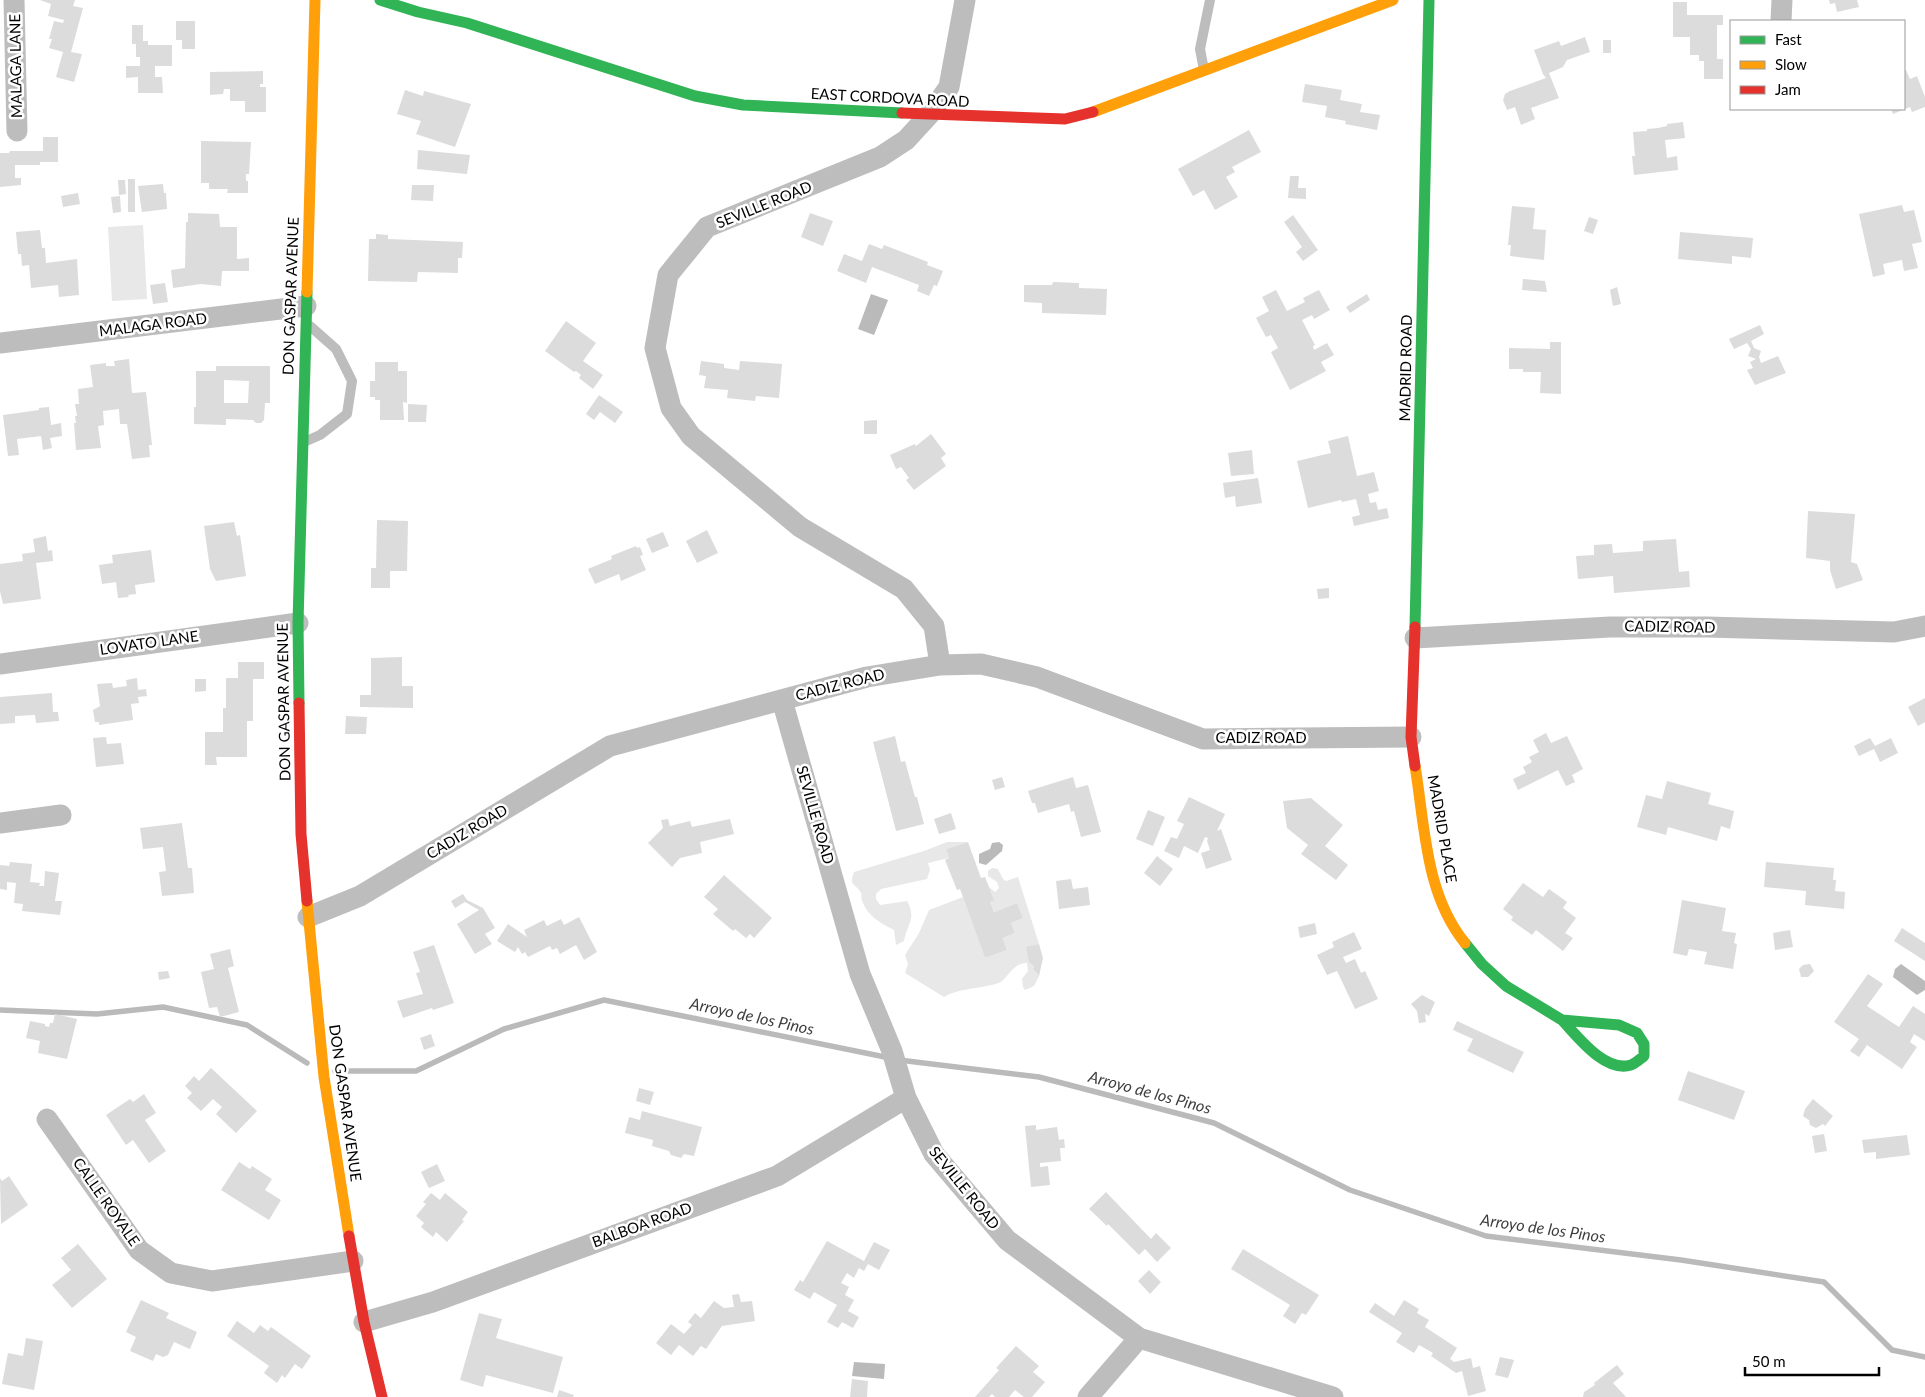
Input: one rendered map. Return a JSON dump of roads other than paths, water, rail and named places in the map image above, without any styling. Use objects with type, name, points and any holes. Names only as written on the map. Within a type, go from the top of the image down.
[{"type":"street","name":"MALAGA LANE","points":[[14,0],[17,131]]},
{"type":"street","name":"DON GASPAR AVENUE","points":[[315,0],[298,623],[301,834],[324,1078],[364,1322],[382,1397]]},
{"type":"street","name":"EAST CORDOVA ROAD","points":[[380,0],[418,12],[467,23],[695,96],[716,101],[768,107],[1065,119],[1097,111],[1392,0]]},
{"type":"street","name":"SEVILLE ROAD","points":[[940,664],[934,626],[904,589],[800,527],[691,436],[671,408],[655,348],[668,275],[708,228],[880,157],[906,140],[929,115],[949,87],[965,0]]},
{"type":"street","name":"MADRID ROAD","points":[[1411,737],[1415,638],[1429,0]]},
{"type":"street","points":[[1781,20],[1782,0]]},
{"type":"street","name":"MALAGA ROAD","points":[[0,344],[306,314]]},
{"type":"street","name":"LOVATO LANE","points":[[0,664],[298,623]]},
{"type":"street","name":"CADIZ ROAD","points":[[1415,638],[1610,627],[1698,627],[1894,632],[1925,626]]},
{"type":"street","name":"CADIZ ROAD","points":[[308,917],[360,896],[610,746],[867,677],[940,664],[981,664],[1038,677],[1203,739],[1411,737]]},
{"type":"street","name":"SEVILLE ROAD","points":[[782,700],[860,974],[895,1059],[906,1098],[934,1154],[1007,1240],[1139,1338],[1333,1397]]},
{"type":"street","name":"MADRID PLACE","points":[[1411,737],[1433,881],[1444,910],[1461,938],[1482,964],[1506,986],[1562,1020],[1603,1061],[1621,1068],[1637,1063],[1644,1056],[1644,1044],[1637,1033],[1618,1025],[1562,1020]]},
{"type":"street","points":[[0,823],[62,815]]},
{"type":"street","name":"BALBOA ROAD","points":[[364,1322],[433,1302],[777,1176],[906,1098]]},
{"type":"street","name":"CALLE ROYALE","points":[[47,1120],[139,1250],[171,1273],[212,1281],[353,1261]]},
{"type":"street","points":[[1088,1397],[1139,1338]]},
{"type":"lane","points":[[1205,71],[1200,49],[1210,0]]},
{"type":"lane","points":[[303,443],[320,435],[347,414],[352,381],[336,349],[306,314]]},
{"type":"waterway","name":"Arroyo de los Pinos","points":[[335,1071],[416,1071],[504,1029],[604,1000],[890,1058]]},
{"type":"waterway","name":"Arroyo de los Pinos","points":[[0,1010],[97,1014],[163,1007],[247,1025],[307,1063]]},
{"type":"waterway","name":"Arroyo de los Pinos","points":[[899,1060],[1039,1077],[1214,1123],[1350,1190],[1486,1236],[1681,1260],[1824,1282],[1892,1350],[1925,1357]]}]
